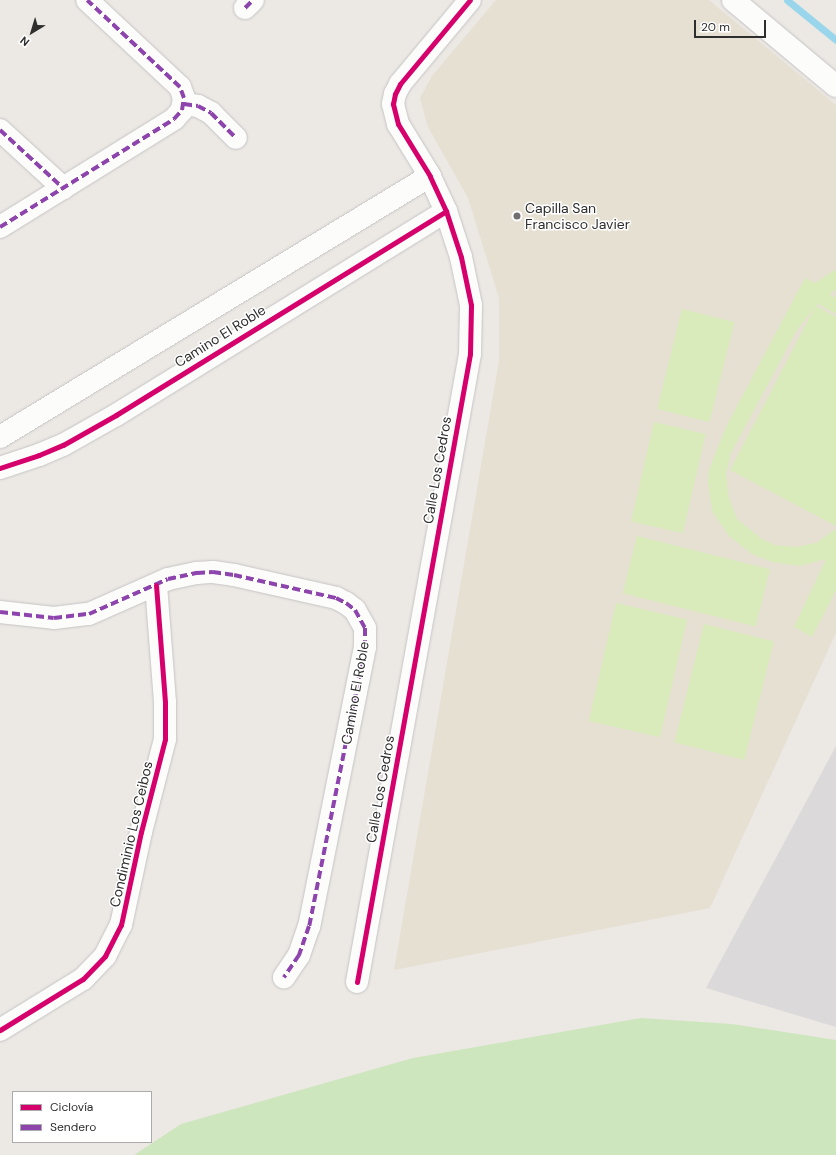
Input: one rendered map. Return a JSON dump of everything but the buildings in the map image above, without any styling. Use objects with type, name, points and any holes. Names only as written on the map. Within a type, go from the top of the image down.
[{"type":"street","points":[[0,227],[174,120],[179,115],[184,104],[184,98],[180,86],[87,0]]},
{"type":"street","name":"Calle Los Cedros","points":[[357,982],[470,354],[471,305],[461,257],[446,211],[430,176],[398,124],[393,104],[395,94],[400,84],[470,0]]},
{"type":"street","points":[[733,0],[836,86]]},
{"type":"street","points":[[184,104],[198,106],[211,114],[236,138]]},
{"type":"street","points":[[0,130],[63,188]]},
{"type":"street","name":"Camino El Roble","points":[[0,437],[430,176]]},
{"type":"street","name":"Camino El Roble","points":[[0,468],[63,445],[116,415],[446,211]]},
{"type":"street","points":[[24,423],[36,429],[39,434],[42,441],[39,455]]},
{"type":"street","name":"Camino El Roble","points":[[156,585],[181,575],[197,573],[234,575],[336,598],[355,610],[365,628],[365,647],[309,926],[299,955],[284,977]]},
{"type":"street","points":[[0,612],[54,618],[89,614],[156,585]]},
{"type":"street","name":"Condiminio Los Ceibos","points":[[0,1030],[83,979],[105,956],[121,926],[141,832],[165,739],[165,702],[156,585]]},
{"type":"shaded area","points":[[496,0],[709,0],[836,105],[836,633],[710,908],[394,970],[499,361],[499,298],[468,198],[428,127],[420,98],[432,76]]},
{"type":"shaded area","points":[[836,746],[836,1027],[706,988]]},
{"type":"green space","points":[[833,271],[836,271],[836,290],[829,294],[836,298],[836,314],[818,304],[816,306],[836,317],[836,526],[730,470],[815,307],[797,330],[731,453],[726,474],[729,498],[737,519],[762,539],[775,545],[795,547],[816,543],[836,529],[836,590],[812,637],[794,627],[826,559],[800,566],[772,562],[752,554],[729,536],[712,511],[708,482],[709,470],[728,423],[805,278],[815,283]]},
{"type":"green space","points":[[682,309],[734,322],[709,422],[657,409]]},
{"type":"green space","points":[[654,422],[706,434],[683,533],[631,521]]},
{"type":"green space","points":[[637,536],[770,569],[756,626],[623,593]]},
{"type":"green space","points":[[616,603],[687,619],[660,737],[589,721]]},
{"type":"green space","points":[[704,624],[774,641],[744,760],[674,742]]},
{"type":"green space","points":[[641,1018],[732,1024],[836,1040],[836,1155],[134,1155],[181,1124],[413,1058]]},
{"type":"waterway","points":[[787,0],[836,40]]},
{"type":"marked path","points":[[0,227],[174,119],[182,110],[184,98],[180,87],[87,0]]},
{"type":"marked path","points":[[245,8],[253,0]]},
{"type":"marked path","points":[[184,104],[198,106],[211,113],[236,138]]},
{"type":"marked path","points":[[0,130],[63,188]]},
{"type":"marked path","points":[[0,612],[54,618],[89,614],[168,579],[197,573],[213,572],[234,575],[336,598],[355,610],[365,628],[365,647],[309,926],[299,955],[284,977]]},
{"type":"cycle path","points":[[357,982],[470,354],[471,305],[461,257],[446,211],[430,176],[398,124],[393,104],[395,94],[400,84],[470,0]]},
{"type":"cycle path","points":[[0,468],[63,445],[116,415],[446,211]]},
{"type":"cycle path","points":[[0,1030],[83,979],[105,956],[121,925],[141,832],[165,739],[165,702],[156,585]]},
{"type":"place","name":"Capilla San Francisco Javier","points":[[517,216]]}]
